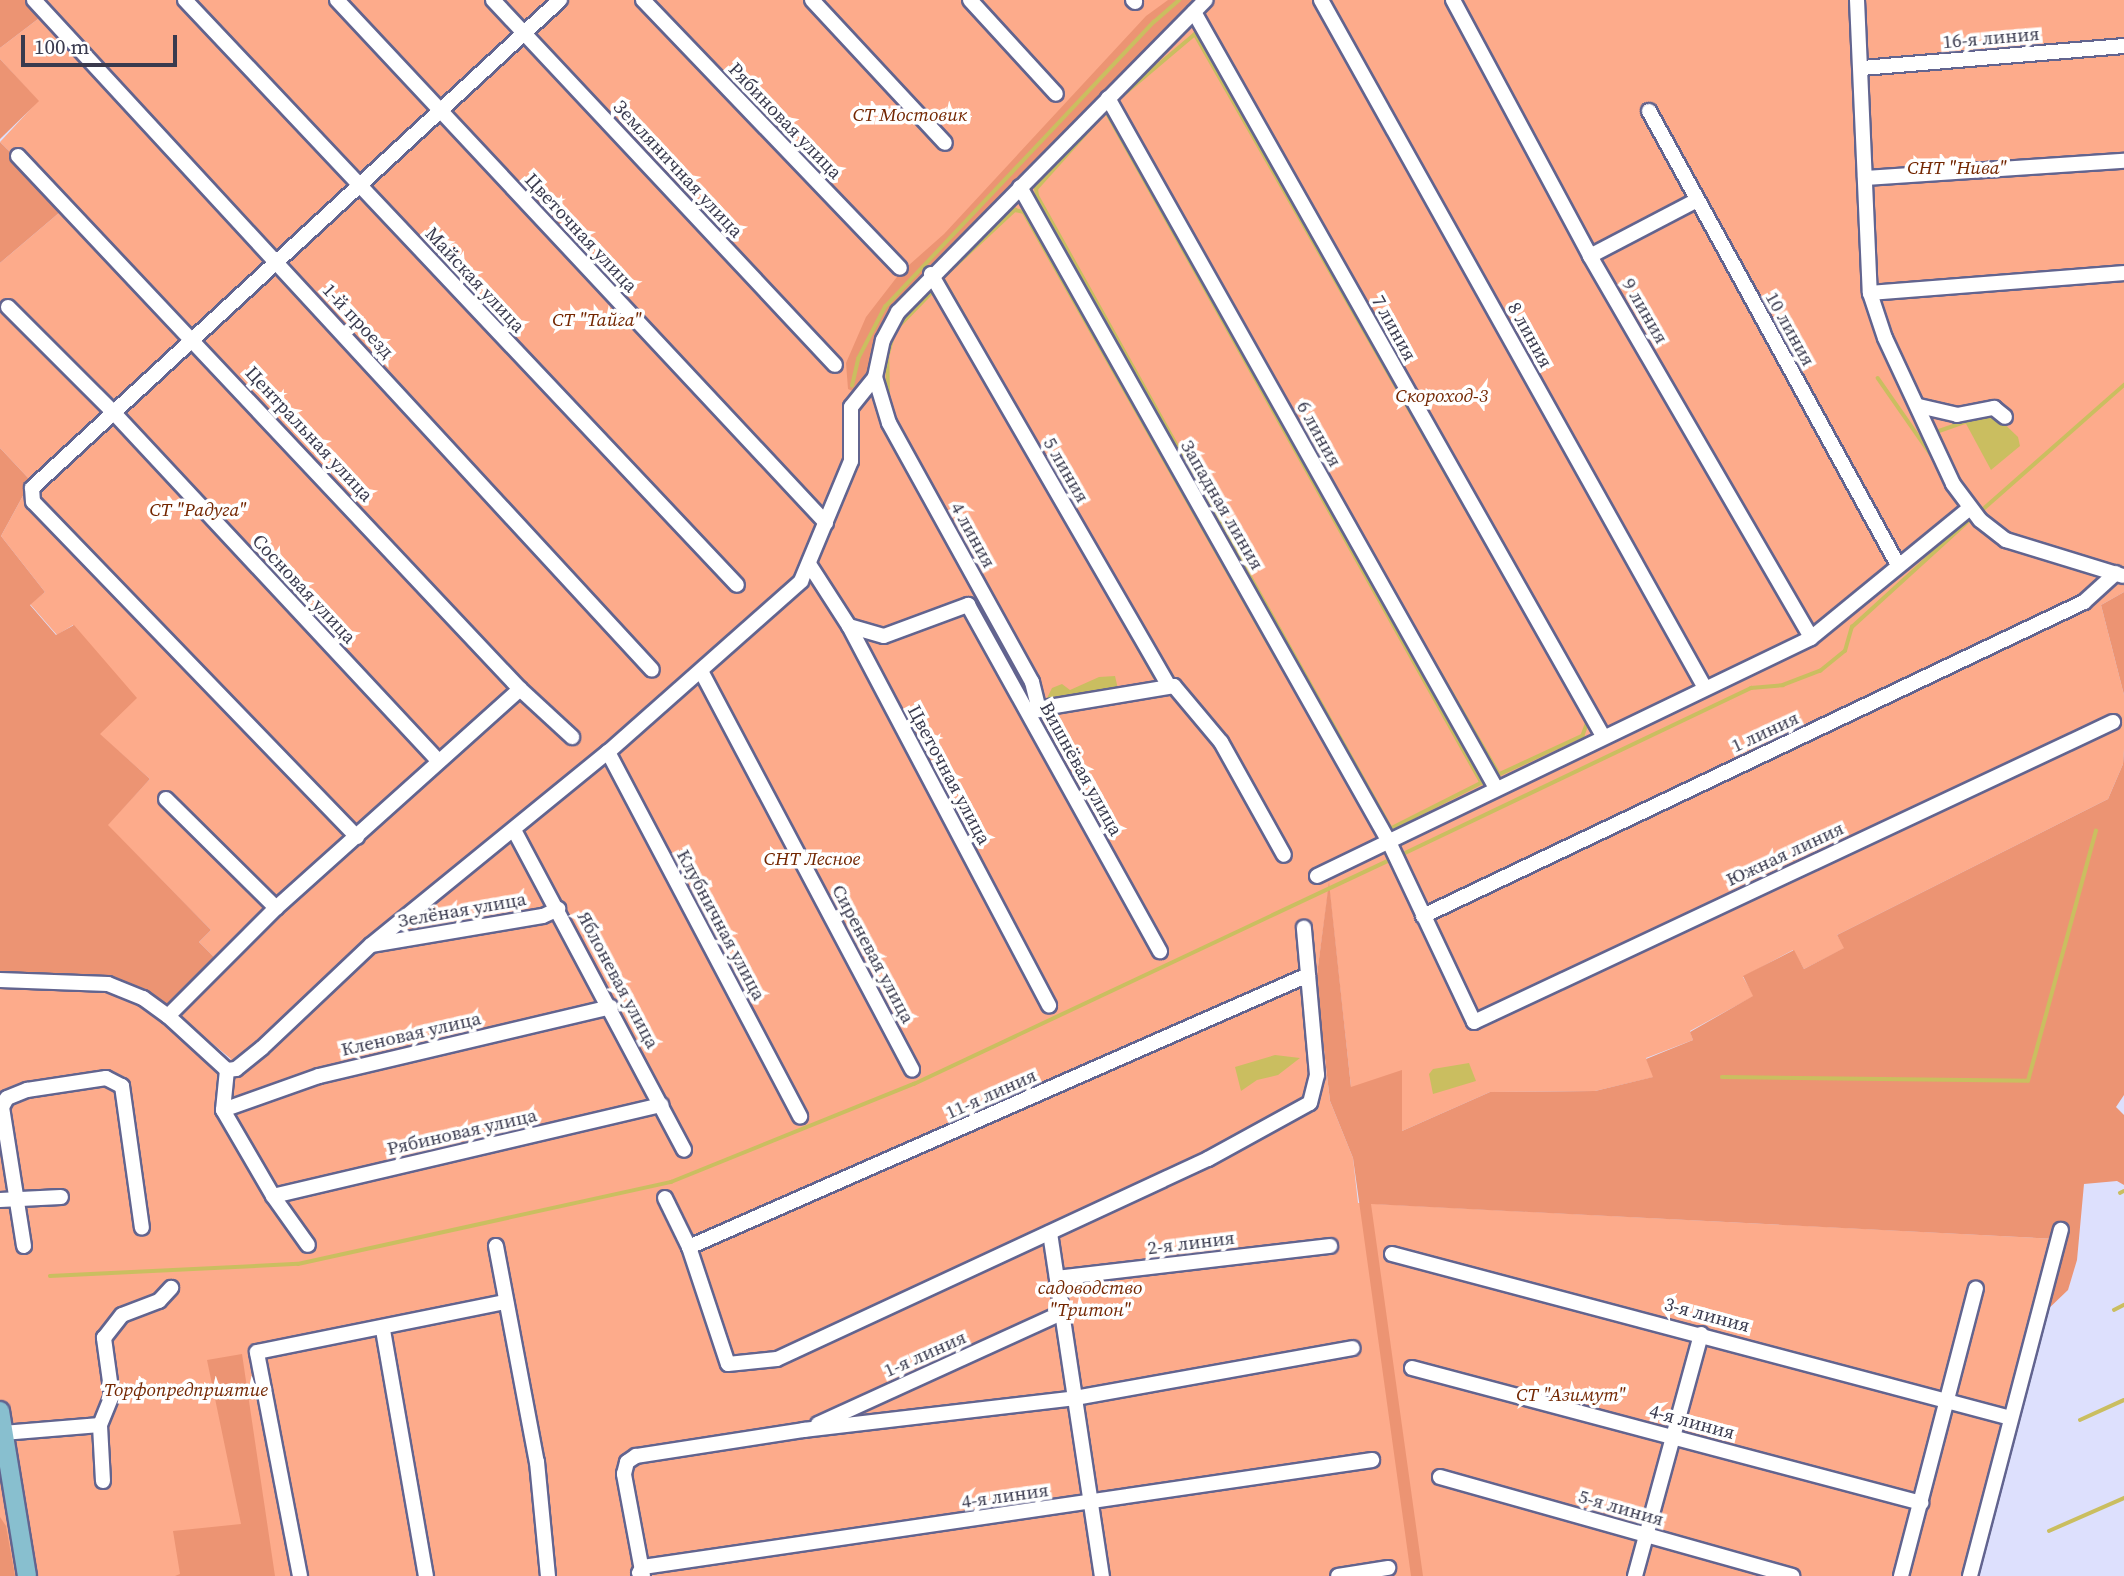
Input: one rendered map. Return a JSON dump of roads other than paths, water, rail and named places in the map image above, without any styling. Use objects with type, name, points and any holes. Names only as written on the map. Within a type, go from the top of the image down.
[{"type":"main road","points":[[0,1411],[27,1576]]},
{"type":"street","name":"1-й проезд","points":[[34,0],[652,670]]},
{"type":"street","name":"Майская улица","points":[[185,0],[737,585]]},
{"type":"street","name":"Цветочная улица","points":[[337,0],[826,523]]},
{"type":"street","name":"Земляничная улица","points":[[493,0],[835,365]]},
{"type":"street","points":[[357,837],[33,502],[32,488],[560,0]]},
{"type":"street","name":"Рябиновая улица","points":[[643,0],[900,268]]},
{"type":"street","points":[[813,0],[944,143]]},
{"type":"street","points":[[970,0],[1056,94]]},
{"type":"street","points":[[0,979],[108,984],[143,999],[168,1016],[227,1070],[236,1069],[262,1048],[371,946],[608,752],[801,582],[851,461],[851,407],[875,377],[883,340],[898,312],[931,274],[1206,0]]},
{"type":"street","name":"8 линия","points":[[1321,0],[1705,688]]},
{"type":"street","name":"9 линия","points":[[1453,0],[1590,256],[1811,638]]},
{"type":"street","points":[[1857,0],[1870,293],[1885,338],[1919,406],[1953,484],[1971,512],[2006,540],[2120,574]]},
{"type":"street","name":"7 линия","points":[[1194,12],[1603,736]]},
{"type":"street","name":"16-я линия","points":[[1862,68],[2124,46]]},
{"type":"street","name":"6 линия","points":[[1108,98],[1496,788]]},
{"type":"street","name":"10 линия","points":[[1649,111],[1898,565]]},
{"type":"street","name":"Центральная улица","points":[[18,156],[195,338],[520,689],[572,737]]},
{"type":"street","points":[[1865,178],[2124,161]]},
{"type":"street","name":"Западная линия","points":[[1020,187],[1394,852],[1474,1021]]},
{"type":"street","points":[[1590,256],[1697,200]]},
{"type":"street","points":[[1870,293],[2124,273]]},
{"type":"street","name":"5 линия","points":[[931,274],[1168,684],[1222,742],[1284,855]]},
{"type":"street","name":"Сосновая улица","points":[[8,307],[114,413],[438,761]]},
{"type":"street","name":"4 линия","points":[[875,377],[889,423],[1032,682],[1032,710]]},
{"type":"street","points":[[1919,406],[1957,415],[1994,408],[2006,417]]},
{"type":"street","points":[[1317,876],[1394,852],[1496,788],[1811,638],[1898,565],[1971,512]]},
{"type":"street","name":"Цветочная улица","points":[[809,564],[849,626],[1049,1006]]},
{"type":"street","name":"1 линия","points":[[1423,916],[2084,602],[2120,574]]},
{"type":"street","name":"Вишнёвая улица","points":[[849,626],[884,636],[968,605],[1032,710],[1160,951]]},
{"type":"street","name":"Сиреневая улица","points":[[701,671],[912,1070]]},
{"type":"street","points":[[1032,710],[1168,684]]},
{"type":"street","points":[[168,1016],[276,908],[520,689]]},
{"type":"street","name":"Южная линия","points":[[1474,1021],[2113,722]]},
{"type":"street","name":"Клубничная улица","points":[[608,752],[800,1116]]},
{"type":"street","points":[[166,799],[276,908]]},
{"type":"street","name":"Яблоневая улица","points":[[514,830],[611,1007],[684,1150]]},
{"type":"street","name":"Зелёная улица","points":[[371,946],[543,916],[558,909]]},
{"type":"street","points":[[665,1198],[689,1247],[728,1364],[746,1365],[777,1359],[1208,1159],[1310,1103],[1317,1075],[1304,928]]},
{"type":"street","name":"11-я линия","points":[[689,1247],[1308,975]]},
{"type":"street","name":"Кленовая улица","points":[[223,1110],[319,1076],[611,1007]]},
{"type":"street","points":[[227,1070],[223,1110],[273,1196],[308,1245]]},
{"type":"street","points":[[24,1245],[2,1107],[7,1098],[27,1090],[106,1078],[122,1086],[142,1228]]},
{"type":"street","name":"Рябиновая улица","points":[[273,1196],[661,1105]]},
{"type":"street","points":[[0,1200],[61,1197]]},
{"type":"street","points":[[1970,1576],[2061,1230]]},
{"type":"street","points":[[1050,1233],[1102,1576]]},
{"type":"street","points":[[496,1246],[537,1462],[548,1576]]},
{"type":"street","name":"2-я линия","points":[[1057,1278],[1330,1246]]},
{"type":"street","name":"3-я линия","points":[[1392,1254],[2011,1418]]},
{"type":"street","points":[[103,1481],[100,1425],[112,1396],[104,1338],[109,1328],[122,1315],[159,1301],[171,1288]]},
{"type":"street","points":[[1901,1576],[1976,1289]]},
{"type":"street","points":[[300,1576],[257,1352],[383,1330],[506,1302]]},
{"type":"street","name":"1-я линия","points":[[804,1430],[1062,1313]]},
{"type":"street","points":[[383,1330],[426,1576]]},
{"type":"street","points":[[1635,1576],[1701,1334]]},
{"type":"street","points":[[641,1573],[624,1474],[632,1458],[804,1430],[1075,1398],[1353,1348]]},
{"type":"street","name":"4-я линия","points":[[1412,1368],[1921,1503]]},
{"type":"street","points":[[3,1433],[100,1425]]},
{"type":"street","name":"4-я линия","points":[[641,1573],[1372,1460]]},
{"type":"street","name":"5-я линия","points":[[1440,1477],[1793,1576]]},
{"type":"street","points":[[1338,1576],[1388,1568]]},
{"type":"waterway","points":[[852,386],[858,359],[885,307],[1154,22],[1179,0]]},
{"type":"waterway","points":[[1195,34],[1588,722],[1583,736],[1499,775],[1305,440],[1117,100],[1195,34]]},
{"type":"waterway","points":[[1106,111],[1482,783],[1391,829],[1037,196],[1036,189],[1106,111]]},
{"type":"waterway","points":[[993,367],[942,278],[1015,210],[1024,212],[1282,667]]},
{"type":"waterway","points":[[899,326],[935,289]]},
{"type":"waterway","points":[[888,397],[887,358],[893,335]]},
{"type":"waterway","points":[[1878,378],[1933,457]]},
{"type":"waterway","points":[[1980,512],[2124,385]]},
{"type":"waterway","points":[[1939,431],[1965,422]]},
{"type":"waterway","points":[[1401,855],[1751,688],[1783,685],[1820,671],[1845,651],[1852,627],[1974,516]]},
{"type":"waterway","points":[[1115,606],[1155,677]]},
{"type":"waterway","points":[[1722,1077],[2028,1081],[2096,831]]},
{"type":"waterway","points":[[50,1276],[298,1264],[671,1182],[914,1084],[1394,858]]},
{"type":"waterway","points":[[2120,1193],[2124,1191]]},
{"type":"waterway","points":[[2114,1310],[2124,1305]]},
{"type":"waterway","points":[[2080,1420],[2124,1400]]},
{"type":"waterway","points":[[2049,1531],[2124,1498]]},
{"type":"park label","name":"СТ Мостовик","points":[[910,115]]},
{"type":"park label","name":"СНТ \"Нива\"","points":[[1957,168]]},
{"type":"park label","name":"СТ \"Тайга\"","points":[[597,320]]},
{"type":"park label","name":"Скороход-3","points":[[1442,396]]},
{"type":"park label","name":"СТ \"Радуга\"","points":[[198,510]]},
{"type":"park label","name":"СНТ Лесное","points":[[812,859]]},
{"type":"park label","name":"садоводство \"Тритон\"","points":[[1090,1299]]},
{"type":"park label","name":"Торфопредприятие","points":[[186,1390]]},
{"type":"park label","name":"СТ \"Азимут\"","points":[[1571,1395]]}]
